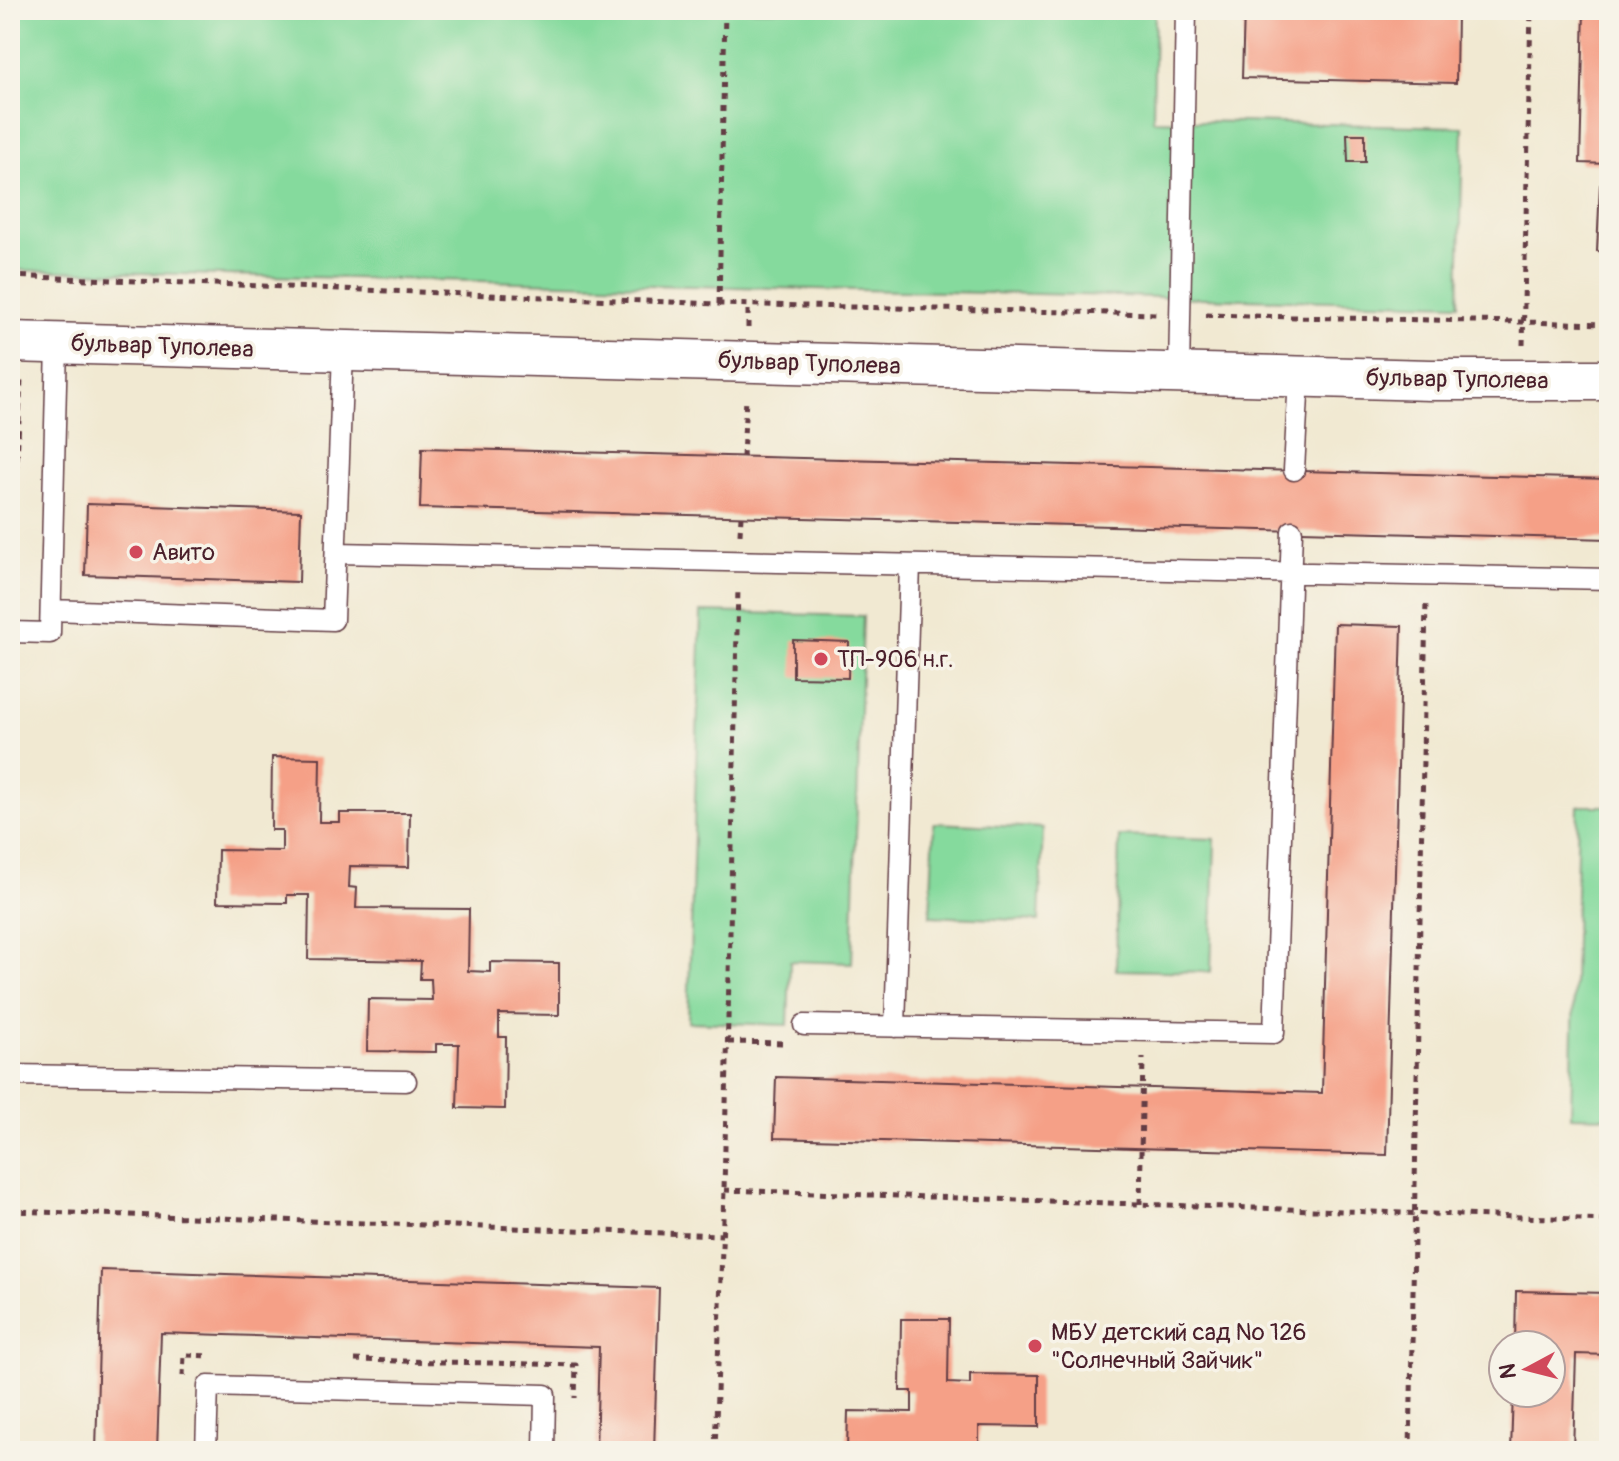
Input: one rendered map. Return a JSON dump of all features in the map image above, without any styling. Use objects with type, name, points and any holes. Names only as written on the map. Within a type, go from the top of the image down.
[{"type":"street","name":"бульвар Туполева","points":[[16,360],[57,343],[1299,377],[1609,380]]},
{"type":"lane","points":[[1179,373],[1186,10]]},
{"type":"lane","points":[[10,632],[50,633],[57,343]]},
{"type":"lane","points":[[51,610],[333,620],[343,351]]},
{"type":"lane","points":[[1294,470],[1299,377]]},
{"type":"lane","points":[[804,1025],[1274,1033],[1292,531]]},
{"type":"lane","points":[[336,553],[1609,579]]},
{"type":"lane","points":[[895,1027],[910,565]]},
{"type":"lane","points":[[10,1075],[406,1081]]},
{"type":"lane","points":[[206,1451],[208,1386],[545,1395],[544,1451]]},
{"type":"path","points":[[719,304],[725,10]]},
{"type":"path","points":[[1522,380],[1531,10]]},
{"type":"path","points":[[10,276],[719,304],[1609,324]]},
{"type":"path","points":[[10,603],[16,360]]},
{"type":"path","points":[[724,534],[756,534]]},
{"type":"path","points":[[715,1451],[739,561]]},
{"type":"path","points":[[1410,1451],[1426,576]]},
{"type":"path","points":[[728,1042],[792,1043]]},
{"type":"path","points":[[1140,1204],[1144,1047]]},
{"type":"path","points":[[724,1190],[1609,1220]]},
{"type":"path","points":[[10,1211],[722,1235]]},
{"type":"green space","points":[[10,10],[1155,10],[1153,120],[1463,127],[1459,304],[10,270]]},
{"type":"green space","points":[[701,612],[863,616],[852,963],[790,961],[788,1025],[688,1022]]},
{"type":"green space","points":[[1578,806],[1609,806],[1609,1117],[1571,1116]]},
{"type":"green space","points":[[934,823],[1043,828],[1039,921],[930,916]]},
{"type":"green space","points":[[1119,836],[1215,839],[1211,972],[1116,970]]},
{"type":"building","points":[[1244,10],[1457,12],[1456,83],[1242,78]]},
{"type":"building","points":[[1584,10],[1609,10],[1609,164],[1580,163]]},
{"type":"building","points":[[1347,134],[1365,134],[1365,162],[1348,162]]},
{"type":"building","points":[[1600,185],[1609,186],[1609,252],[1597,251]]},
{"type":"building","points":[[422,448],[1609,479],[1609,539],[420,508]]},
{"type":"building","points":[[87,504],[301,511],[299,582],[85,575]]},
{"type":"building","points":[[1335,624],[1402,626],[1387,1155],[774,1138],[776,1077],[1322,1093]]},
{"type":"building","name":"ТП-906 н.г.","points":[[793,640],[849,642],[848,678],[793,677]]},
{"type":"building","points":[[272,757],[320,758],[319,822],[340,822],[340,813],[410,813],[409,867],[350,866],[349,887],[357,888],[356,908],[469,909],[468,971],[490,972],[490,962],[559,963],[559,1015],[499,1014],[499,1037],[506,1037],[505,1109],[457,1108],[459,1044],[436,1044],[436,1052],[367,1051],[368,999],[432,1000],[431,979],[420,979],[421,961],[308,959],[309,895],[287,895],[287,903],[217,902],[218,850],[282,851],[282,830],[271,830]]},
{"type":"building","points":[[101,1270],[659,1288],[654,1451],[596,1451],[599,1347],[161,1333],[157,1451],[96,1451]]},
{"type":"building","points":[[1516,1291],[1609,1293],[1609,1355],[1576,1354],[1573,1451],[1511,1451],[1512,1409],[1567,1409],[1567,1329],[1515,1329]]},
{"type":"building","points":[[901,1319],[949,1319],[948,1383],[970,1384],[970,1374],[1039,1375],[1039,1427],[979,1426],[979,1451],[847,1451],[848,1411],[912,1412],[912,1391],[900,1391]]},
{"type":"place","name":"Авито","points":[[136,552]]},
{"type":"place","name":"ТП-906 н.г.","points":[[821,659]]},
{"type":"place","name":"МБУ детский сад № 126 \"Cолнечный Зайчик\"","points":[[1035,1346]]}]
